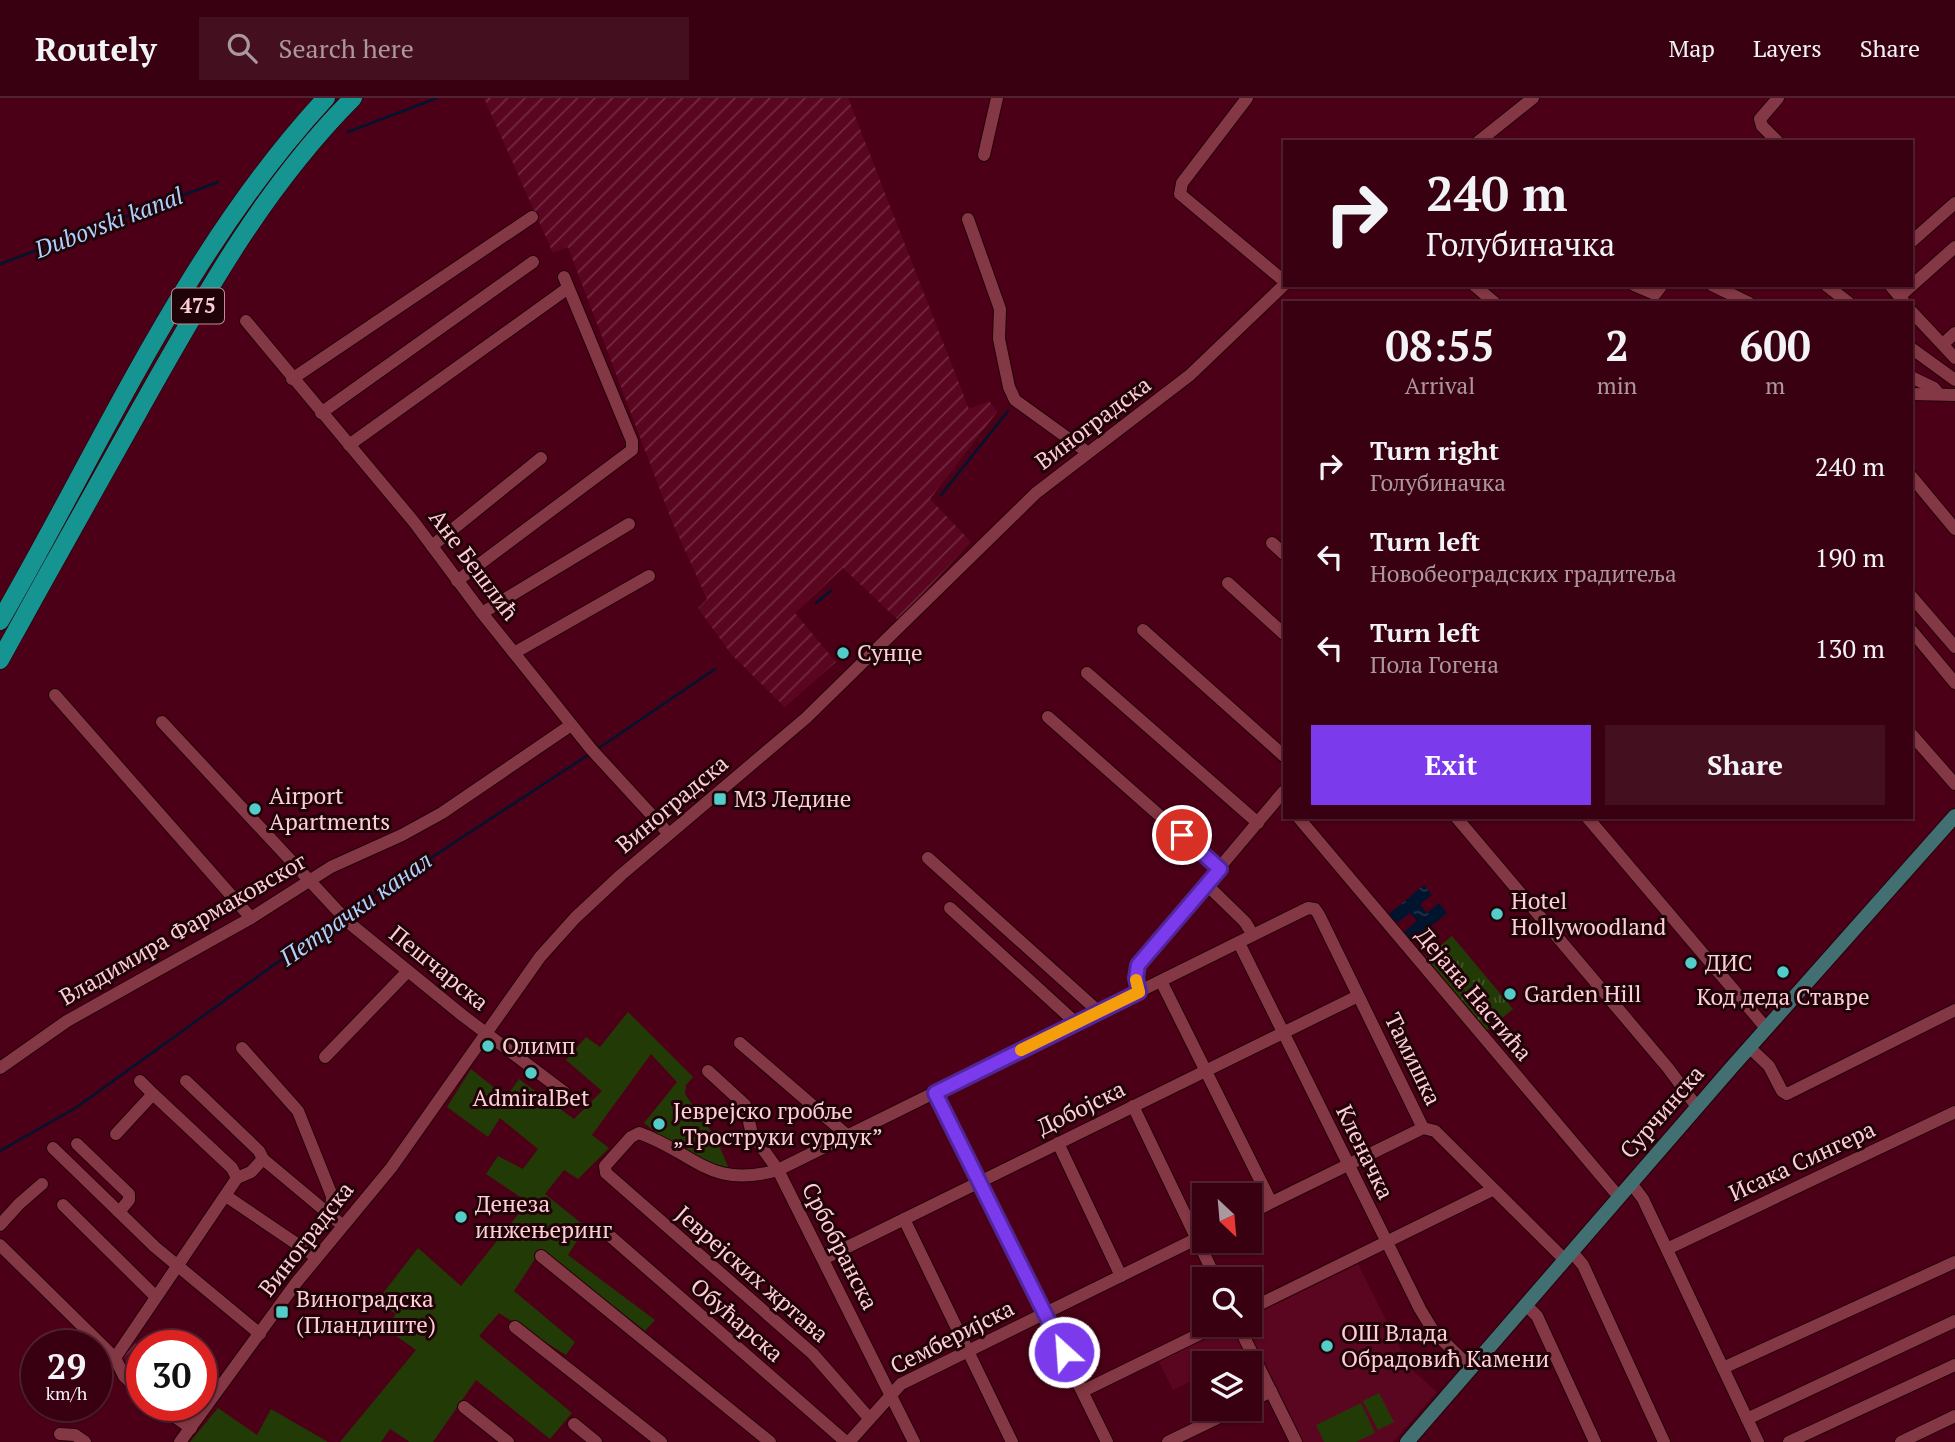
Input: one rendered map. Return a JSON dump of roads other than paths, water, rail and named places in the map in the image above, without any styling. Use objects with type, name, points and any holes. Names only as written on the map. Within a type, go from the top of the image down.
[{"type":"highway","name":"475","points":[[0,621],[188,286],[244,199],[297,130],[326,98]]},
{"type":"highway","name":"475","points":[[0,660],[210,286],[288,172],[353,98]]},
{"type":"main road","name":"Сурчинска","points":[[1407,1442],[1749,1047],[1955,816]]},
{"type":"street","points":[[984,155],[997,98]]},
{"type":"street","points":[[1247,98],[1184,180],[1180,194],[1283,282]]},
{"type":"street","points":[[1480,140],[1533,98]]},
{"type":"street","points":[[1776,140],[1760,121],[1764,110],[1778,98]]},
{"type":"street","points":[[1913,240],[1955,203]]},
{"type":"street","points":[[292,379],[532,217]]},
{"type":"street","points":[[968,219],[1000,309],[999,339],[1009,387],[1015,400],[1087,452]]},
{"type":"street","points":[[1902,300],[1955,247]]},
{"type":"street","points":[[321,412],[533,262]]},
{"type":"street","points":[[349,445],[566,282],[632,441],[632,450],[457,581]]},
{"type":"street","name":"Виноградска","points":[[180,1442],[316,1257],[391,1168],[556,938],[595,899],[806,718],[1007,520],[1087,452],[1190,374],[1283,284]]},
{"type":"street","points":[[1476,287],[1493,301]]},
{"type":"street","points":[[1639,287],[1656,294],[1661,287]]},
{"type":"street","points":[[1716,287],[1745,301]]},
{"type":"street","points":[[1829,287],[1846,301]]},
{"type":"street","points":[[1913,313],[1955,358]]},
{"type":"street","name":"Ане Бешлић","points":[[246,321],[432,546],[594,753],[669,834]]},
{"type":"street","points":[[1943,344],[1955,334]]},
{"type":"street","points":[[1913,349],[1955,380]]},
{"type":"street","points":[[1913,378],[1934,388],[1939,394]]},
{"type":"street","points":[[1913,394],[1955,396]]},
{"type":"street","points":[[432,546],[541,458]]},
{"type":"street","points":[[1913,478],[1955,529]]},
{"type":"street","points":[[482,613],[629,524]]},
{"type":"street","points":[[1272,543],[1283,553]]},
{"type":"street","points":[[514,653],[649,576]]},
{"type":"street","points":[[1228,583],[1283,633]]},
{"type":"street","points":[[1913,598],[1955,647]]},
{"type":"street","points":[[1143,630],[1283,755]]},
{"type":"street","points":[[1913,632],[1955,683]]},
{"type":"street","points":[[1087,673],[1258,823]]},
{"type":"street","points":[[55,695],[251,918]]},
{"type":"street","points":[[1048,717],[1220,869]]},
{"type":"street","name":"Пешчарска","points":[[162,722],[348,922],[564,1092]]},
{"type":"street","name":"Владимира Фармаковског","points":[[0,1068],[67,1021],[251,918],[345,859],[402,835],[442,813],[571,725]]},
{"type":"street","points":[[1913,736],[1955,784]]},
{"type":"street","points":[[1139,992],[1136,978],[1138,965],[1283,796]]},
{"type":"street","name":"Дејана Настића","points":[[1300,819],[1619,1197]]},
{"type":"street","points":[[1458,819],[1668,1068],[1697,1107]]},
{"type":"street","points":[[1589,819],[1766,1028]]},
{"type":"street","points":[[928,858],[1099,1012]]},
{"type":"street","points":[[708,1071],[745,1105],[752,1134],[778,1170],[1253,935],[1245,922],[1207,885]]},
{"type":"street","points":[[950,908],[1076,1023]]},
{"type":"street","name":"Тамишка","points":[[1253,935],[1304,909],[1315,909],[1423,1128],[1435,1132],[1492,1190],[1568,1256],[1583,1265],[1664,1442]]},
{"type":"street","name":"Кленачка","points":[[1239,943],[1428,1324],[1471,1368]]},
{"type":"street","points":[[326,1057],[408,971]]},
{"type":"street","points":[[1161,981],[1271,1202]]},
{"type":"street","name":"Добојска","points":[[823,1259],[1358,996]]},
{"type":"street","points":[[1749,1047],[1769,1066],[1782,1091],[1787,1094],[1955,1010]]},
{"type":"street","points":[[740,1042],[848,1136]]},
{"type":"street","points":[[242,1048],[298,1111],[332,1196],[331,1216]]},
{"type":"street","points":[[140,1081],[232,1168],[237,1178]]},
{"type":"street","points":[[186,1081],[263,1159],[342,1225]]},
{"type":"street","points":[[935,1093],[1108,1442]]},
{"type":"street","points":[[116,1133],[153,1094]]},
{"type":"street","points":[[1133,1107],[1192,1220]]},
{"type":"street","name":"Исака Сингера","points":[[1667,1249],[1955,1112]]},
{"type":"street","points":[[1262,1207],[1423,1128]]},
{"type":"street","name":"Србобранска","points":[[605,1166],[639,1133],[710,1171],[758,1175],[778,1170],[914,1442]]},
{"type":"street","points":[[1058,1143],[1121,1276]]},
{"type":"street","points":[[77,1144],[129,1194],[129,1200],[119,1212]]},
{"type":"street","points":[[53,1148],[176,1266],[260,1335]]},
{"type":"street","points":[[115,1358],[237,1178],[251,1172],[263,1159]]},
{"type":"street","name":"Јеврејских жртава","points":[[605,1166],[606,1173],[813,1354],[869,1418]]},
{"type":"street","points":[[1631,1183],[1643,1199],[1758,1442]]},
{"type":"street","points":[[0,1225],[19,1203],[42,1184]]},
{"type":"street","points":[[1262,1304],[1492,1190]]},
{"type":"street","points":[[226,1196],[316,1257]]},
{"type":"street","points":[[63,1205],[155,1296]]},
{"type":"street","points":[[904,1219],[1012,1442]]},
{"type":"street","name":"Обућарска","points":[[602,1229],[848,1442]]},
{"type":"street","name":"Семберијска","points":[[848,1442],[901,1384],[1192,1241]]},
{"type":"street","points":[[0,1245],[115,1358],[126,1378]]},
{"type":"street","points":[[541,1256],[769,1442]]},
{"type":"street","points":[[1723,1368],[1955,1262]]},
{"type":"street","points":[[1526,1305],[1537,1316],[1595,1442]]},
{"type":"street","points":[[1747,1419],[1955,1321]]},
{"type":"street","points":[[515,1327],[661,1442]]},
{"type":"street","points":[[1083,1391],[1193,1337]]},
{"type":"street","points":[[1244,1337],[1296,1442]]},
{"type":"street","points":[[1789,1442],[1955,1365]]},
{"type":"street","points":[[1262,1396],[1271,1391]]},
{"type":"street","points":[[464,1407],[508,1442]]},
{"type":"street","points":[[1900,1442],[1955,1416]]},
{"type":"street","points":[[181,1421],[191,1428]]},
{"type":"street","points":[[1168,1442],[1211,1421]]},
{"type":"street","points":[[573,1424],[596,1442]]},
{"type":"street","points":[[60,1434],[75,1435],[85,1442]]},
{"type":"water","points":[[1424,885],[1432,895],[1420,904],[1427,913],[1439,903],[1447,913],[1411,943],[1403,933],[1417,921],[1410,913],[1397,923],[1389,914]]},
{"type":"waterway","name":"Dubovski kanal","points":[[348,132],[437,98]]},
{"type":"waterway","name":"Dubovski kanal","points":[[0,264],[218,182]]},
{"type":"waterway","points":[[941,495],[1008,411]]},
{"type":"waterway","points":[[816,603],[831,591]]},
{"type":"waterway","name":"Петрачки канал","points":[[596,750],[715,669]]},
{"type":"waterway","name":"Петрачки канал","points":[[347,913],[591,753]]},
{"type":"waterway","name":"Петрачки канал","points":[[0,1151],[77,1107],[339,918]]},
{"type":"place","name":"Сунце","points":[[843,653]]},
{"type":"place","name":"МЗ Ледине","points":[[720,799]]},
{"type":"place","name":"Airport Apartments","points":[[255,809]]},
{"type":"place","name":"Hotel Hollywoodland","points":[[1497,914]]},
{"type":"place","name":"ДИС","points":[[1691,963]]},
{"type":"place","name":"Код деда Ставре","points":[[1783,972]]},
{"type":"place","name":"Garden Hill","points":[[1510,994]]},
{"type":"place","name":"Олимп","points":[[488,1046]]},
{"type":"place","name":"AdmiralBet","points":[[531,1073]]},
{"type":"place","name":"Јеврејско гробље „Троструки сурдук”","points":[[659,1124]]},
{"type":"place","name":"Денеза инжењеринг","points":[[461,1217]]},
{"type":"place","name":"Виноградска (Пландиште)","points":[[282,1312]]},
{"type":"place","name":"ОШ Влада Обрадовић Камени","points":[[1327,1346]]}]
